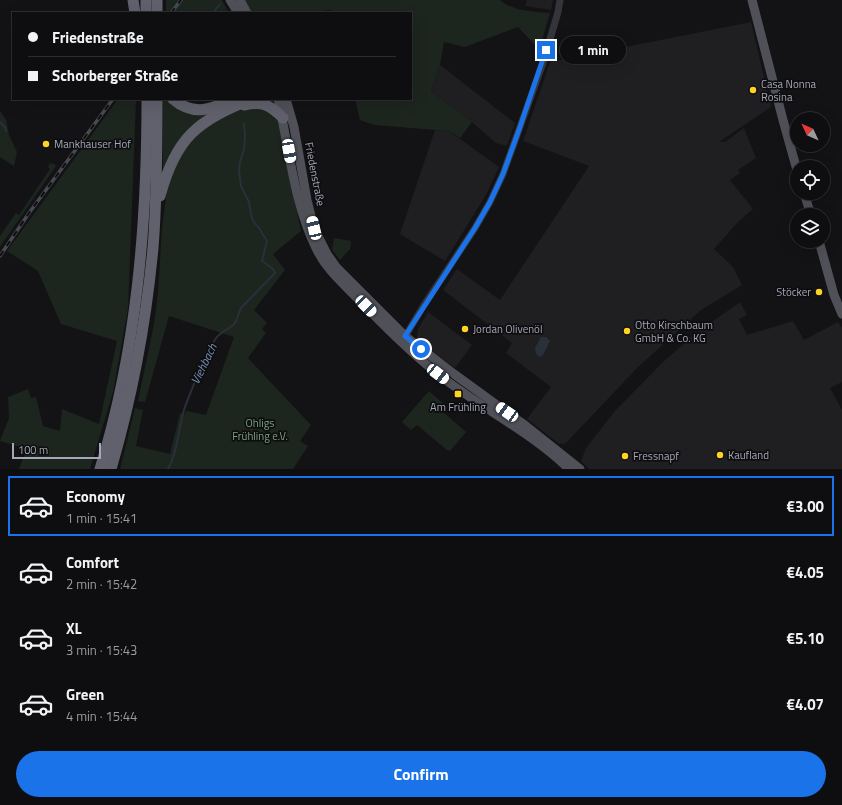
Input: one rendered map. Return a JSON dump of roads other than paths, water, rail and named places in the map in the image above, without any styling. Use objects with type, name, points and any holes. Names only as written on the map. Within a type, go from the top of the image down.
[{"type":"highway","points":[[133,0],[134,12]]},
{"type":"highway","points":[[146,0],[146,12]]},
{"type":"highway","points":[[157,0],[157,12]]},
{"type":"highway","points":[[111,469],[124,400],[140,272],[145,186],[147,100]]},
{"type":"highway","points":[[100,469],[124,400],[142,334],[155,214],[157,100]]},
{"type":"highway","points":[[175,100],[184,107],[193,110],[202,110],[248,100]]},
{"type":"highway","points":[[155,214],[167,170],[174,155],[182,142],[201,124],[234,103],[263,104],[272,108],[282,118]]},
{"type":"main road","points":[[230,0],[237,12]]},
{"type":"main road","points":[[240,0],[246,12]]},
{"type":"main road","points":[[752,0],[794,160]]},
{"type":"main road","name":"Friedenstraße","points":[[278,100],[299,202],[306,226],[321,257],[333,273],[447,381],[538,444],[569,469]]},
{"type":"main road","name":"Friedenstraße","points":[[286,100],[294,127],[314,228],[320,244],[326,254],[403,340],[454,374],[531,430],[580,469]]},
{"type":"main road","points":[[821,248],[834,296],[842,314]]},
{"type":"street","points":[[403,340],[475,228],[496,188],[527,109],[543,63],[560,0]]},
{"type":"waterway","name":"Viehbach","points":[[214,12],[220,4]]},
{"type":"waterway","points":[[0,122],[5,127],[6,131]]},
{"type":"waterway","name":"Viehbach","points":[[168,469],[172,461],[183,412],[208,351],[217,337],[232,326],[241,308],[275,273],[273,269],[262,261],[267,241],[253,221],[249,202],[241,186],[239,171],[244,149],[244,124]]},
{"type":"railway","points":[[172,12],[181,0]]},
{"type":"railway","points":[[0,256],[29,213],[112,100]]},
{"type":"place","name":"Casa Nonna Rosina","points":[[753,90]]},
{"type":"place","name":"Mankhauser Hof","points":[[46,144]]},
{"type":"place","name":"Stöcker","points":[[819,292]]},
{"type":"place","name":"Jordan Olivenöl","points":[[465,329]]},
{"type":"place","name":"Otto Kirschbaum GmbH & Co. KG","points":[[627,331]]},
{"type":"place","name":"Am Frühling","points":[[458,394]]},
{"type":"place","name":"Kaufland","points":[[720,455]]},
{"type":"place","name":"Fressnapf","points":[[625,456]]},
{"type":"park label","name":"Ohligs Frühling e.V.","points":[[260,429]]}]
